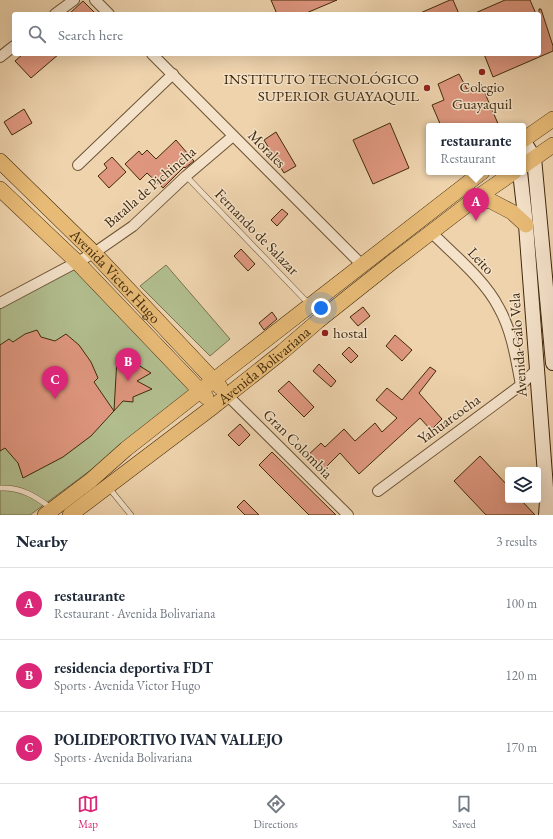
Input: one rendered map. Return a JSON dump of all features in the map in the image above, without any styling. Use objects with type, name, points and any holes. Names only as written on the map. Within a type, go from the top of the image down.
[{"type":"main road","points":[[526,138],[553,119]]},
{"type":"main road","points":[[529,162],[553,145]]},
{"type":"main road","points":[[526,151],[529,162],[553,362]]},
{"type":"main road","name":"Avenida Victor Hugo","points":[[0,161],[94,253],[227,395]]},
{"type":"main road","name":"Avenida Bolivariana","points":[[49,512],[126,449],[478,175]]},
{"type":"main road","name":"Avenida Bolivariana","points":[[74,514],[107,486],[214,406],[282,352],[391,262],[472,201],[510,175]]},
{"type":"main road","name":"Avenida Galo Vela","points":[[520,175],[526,225],[547,501],[546,515]]},
{"type":"main road","name":"Avenida Victor Hugo","points":[[0,189],[76,262],[214,406]]},
{"type":"main road","points":[[472,201],[491,201],[512,212],[526,225]]},
{"type":"street","points":[[58,12],[74,0]]},
{"type":"street","points":[[95,0],[107,12]]},
{"type":"street","points":[[0,57],[12,48]]},
{"type":"street","name":"Morales","points":[[154,56],[362,265]]},
{"type":"street","points":[[78,165],[173,74]]},
{"type":"street","name":"Batalla de Pichincha","points":[[0,303],[94,253],[133,226],[186,176],[233,136]]},
{"type":"street","name":"Leito","points":[[431,232],[480,282],[499,308],[511,339],[521,385]]},
{"type":"street","name":"Yahuarcocha","points":[[378,491],[521,385],[536,369]]},
{"type":"street","name":"Gran Colombia","points":[[227,395],[348,515]]},
{"type":"lane","name":"Fernando de Salazar","points":[[186,176],[310,305]]},
{"type":"lane","points":[[107,486],[131,515]]},
{"type":"lane","points":[[0,488],[21,490],[34,496],[49,512]]},
{"type":"green space","points":[[77,262],[199,390],[30,515],[0,515],[0,303]]},
{"type":"green space","points":[[166,265],[230,339],[210,356],[140,286]]},
{"type":"building","points":[[271,0],[337,0],[309,12],[276,12]]},
{"type":"building","points":[[453,0],[458,12],[423,12]]},
{"type":"building","points":[[505,0],[530,0],[535,12],[478,12]]},
{"type":"building","points":[[83,1],[94,12],[71,12]]},
{"type":"building","points":[[539,9],[541,9],[553,46],[553,51],[493,77],[485,56],[541,56],[541,12],[539,12]]},
{"type":"building","points":[[21,56],[57,56],[31,78],[15,61]]},
{"type":"building","points":[[459,74],[467,89],[481,84],[498,123],[440,123],[432,105],[444,100],[438,84]]},
{"type":"building","points":[[24,109],[32,123],[12,135],[4,122]]},
{"type":"building","points":[[390,123],[409,168],[373,184],[353,140]]},
{"type":"building","points":[[276,132],[296,166],[284,173],[264,140]]},
{"type":"building","points":[[176,140],[194,161],[185,168],[184,167],[163,188],[147,173],[140,180],[125,164],[139,151],[142,155],[147,150],[156,159]]},
{"type":"building","points":[[112,157],[126,172],[109,188],[98,176],[107,168],[104,164]]},
{"type":"building","points":[[282,209],[288,214],[277,226],[271,220]]},
{"type":"building","points":[[241,249],[255,264],[248,271],[234,256]]},
{"type":"building","points":[[363,307],[370,316],[358,326],[350,317]]},
{"type":"building","points":[[272,312],[277,319],[264,330],[259,323]]},
{"type":"building","points":[[37,330],[41,337],[55,341],[66,334],[79,345],[91,362],[98,378],[94,382],[114,411],[91,436],[63,457],[23,478],[18,463],[5,448],[0,451],[0,345],[9,339],[13,342],[25,334]]},
{"type":"building","points":[[395,335],[412,350],[402,361],[386,346]]},
{"type":"building","points":[[349,347],[358,356],[351,363],[342,354]]},
{"type":"building","points":[[117,358],[135,360],[135,363],[151,373],[137,381],[152,389],[133,397],[133,402],[123,401],[114,411]]},
{"type":"building","points":[[319,364],[336,381],[331,387],[313,371]]},
{"type":"building","points":[[430,367],[436,371],[419,393],[442,419],[431,430],[420,418],[359,474],[340,453],[321,472],[306,457],[321,443],[325,447],[344,429],[355,441],[375,423],[382,432],[397,418],[376,400],[387,388],[402,400]]},
{"type":"building","points":[[289,381],[314,407],[304,417],[278,391]]},
{"type":"building","points":[[240,424],[250,435],[239,446],[228,435]]},
{"type":"building","points":[[272,452],[336,515],[309,515],[259,465]]},
{"type":"building","points":[[480,456],[505,483],[505,503],[524,503],[535,515],[486,515],[454,481]]},
{"type":"building","points":[[244,500],[259,515],[245,515],[237,507]]},
{"type":"place","name":"Colegio Guayaquil","points":[[482,72]]},
{"type":"place","name":"INSTITUTO TECNOLÓGICO SUPERIOR GUAYAQUIL","points":[[427,88]]},
{"type":"place","name":"restaurante","points":[[476,221]]},
{"type":"place","name":"hostal","points":[[325,333]]},
{"type":"place","name":"residencia deportiva FDT","points":[[128,381]]},
{"type":"place","name":"POLIDEPORTIVO IVAN VALLEJO","points":[[55,399]]}]
